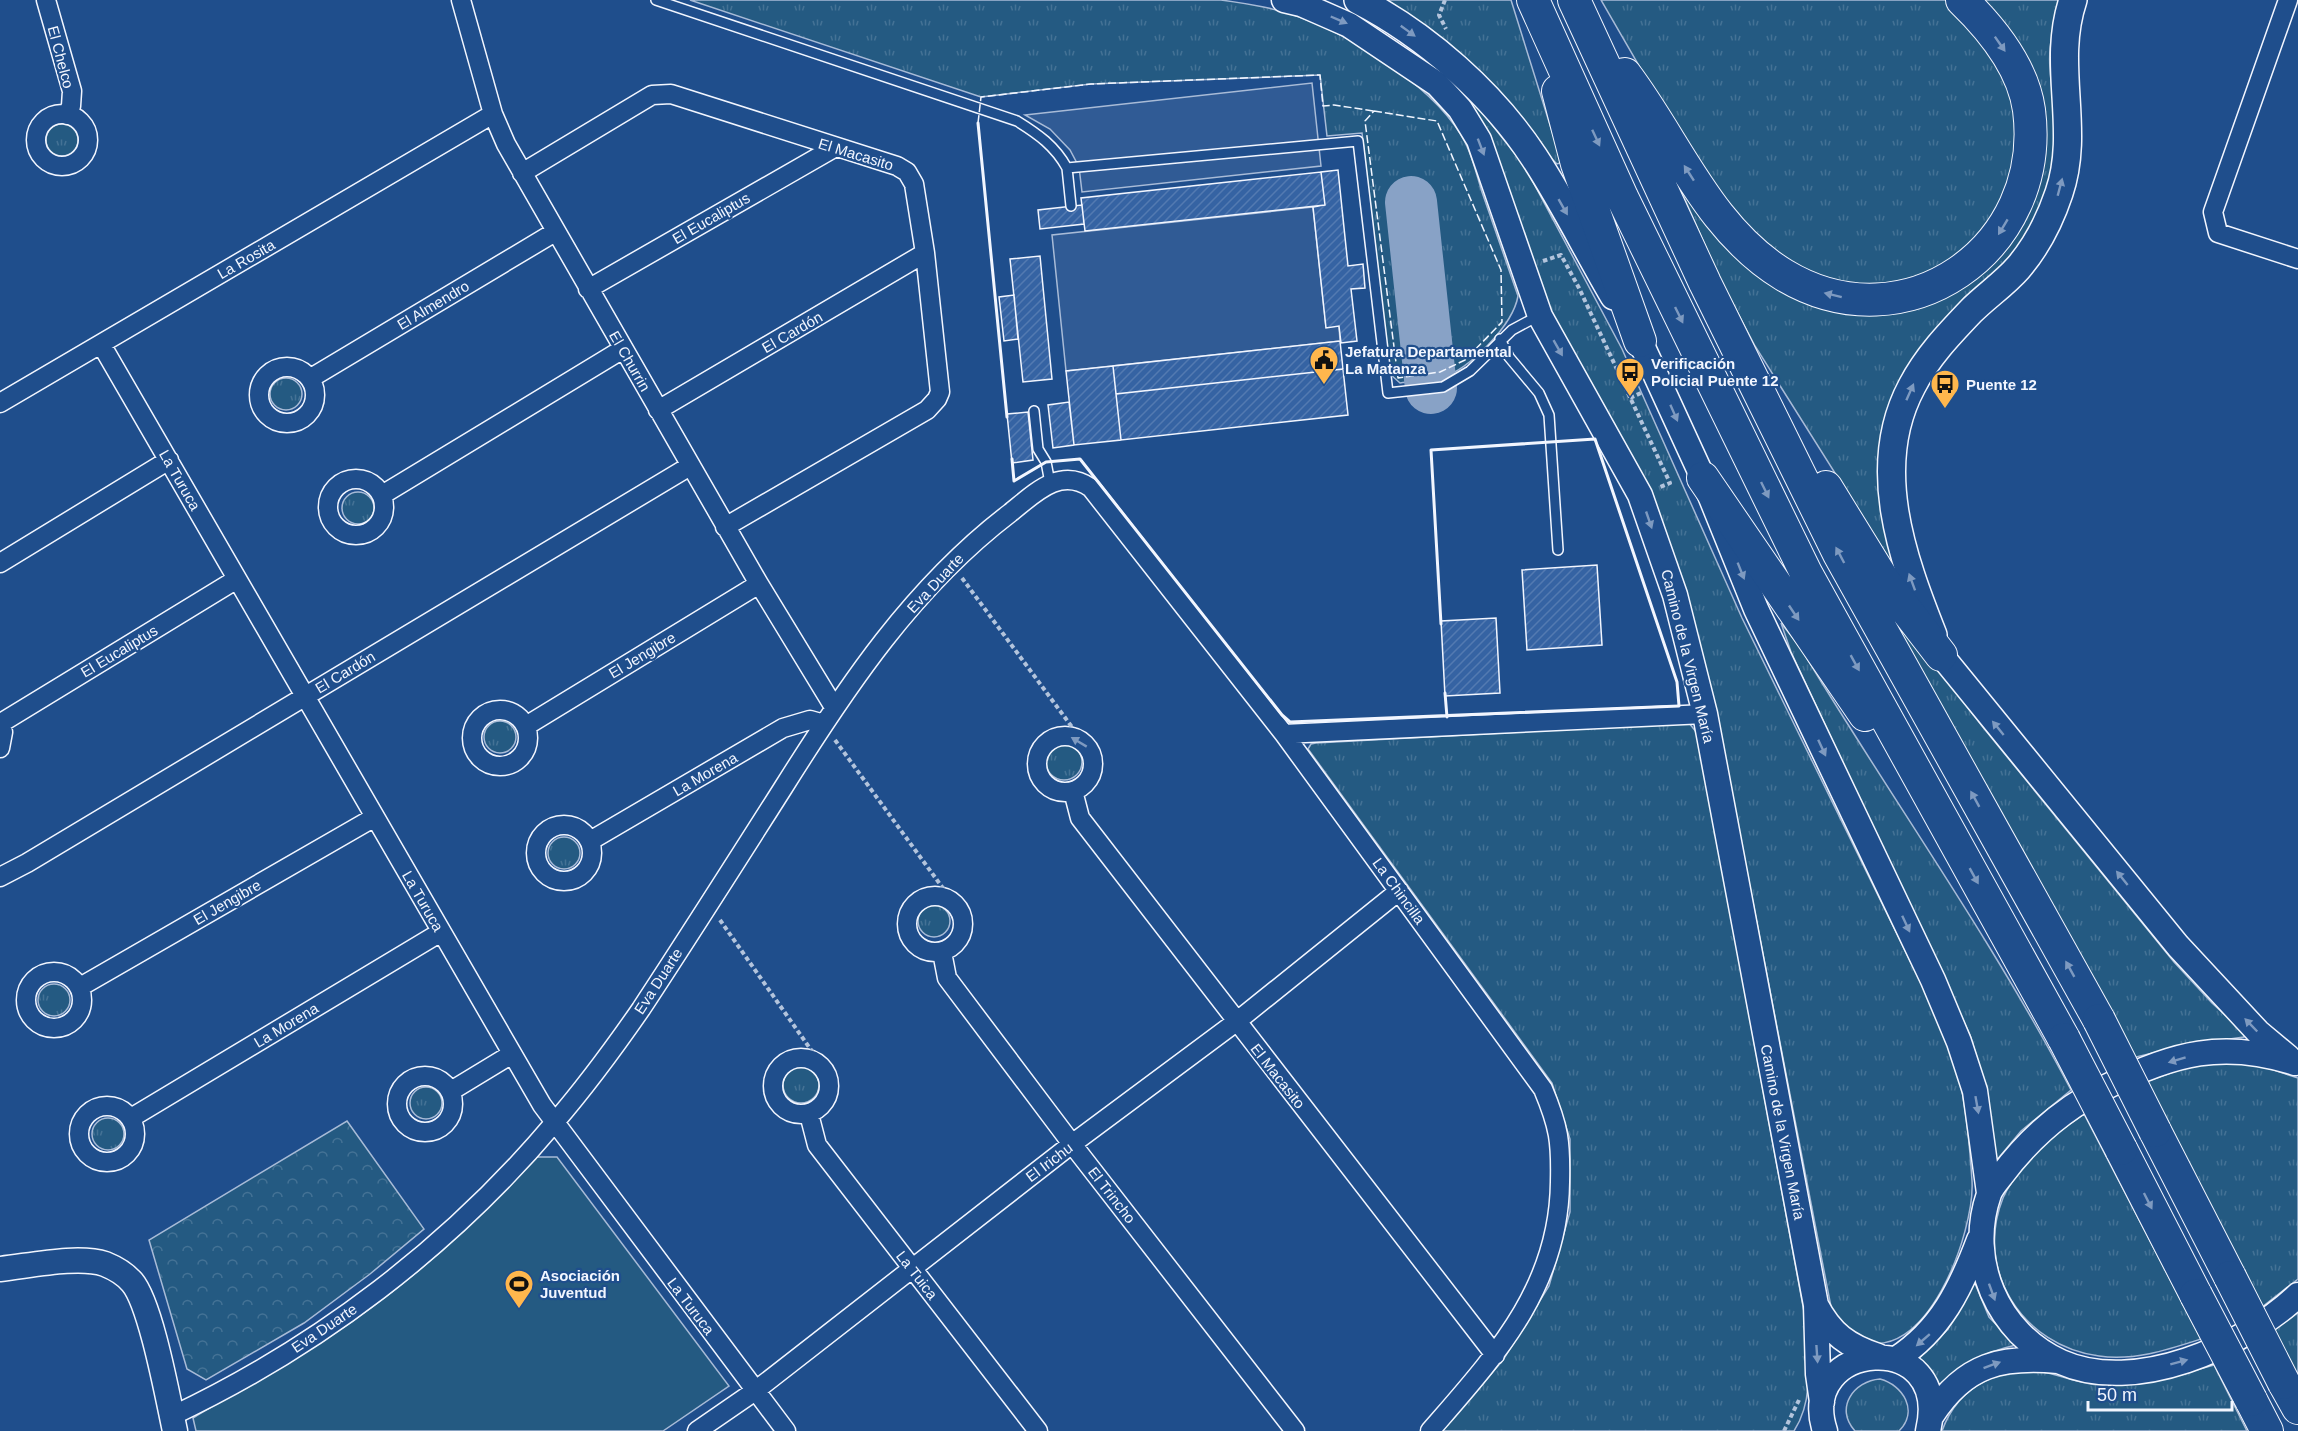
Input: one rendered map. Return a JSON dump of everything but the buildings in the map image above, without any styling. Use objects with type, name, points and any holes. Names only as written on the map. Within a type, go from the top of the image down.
[{"type":"highway","points":[[1579,10],[1630,82],[1710,205],[1754,254],[1783,275],[1814,291],[1844,298],[1873,300],[1896,298],[1922,291],[1951,278],[1979,259],[2004,226],[2024,178],[2029,147],[2029,110],[2021,81],[2003,47],[1978,15],[1962,0]]},
{"type":"highway","points":[[1534,4],[1577,165],[1640,341]]},
{"type":"highway","points":[[1534,4],[1622,197],[1800,562],[2064,1039],[2267,1431]]},
{"type":"highway","points":[[1579,10],[1760,396],[1839,554],[2099,1020],[2291,1396]]},
{"type":"highway","points":[[1760,396],[1824,484],[1884,581],[1941,656]]},
{"type":"highway","points":[[1703,478],[1848,694],[1924,789]]},
{"type":"main road","name":"Camino de la Virgen María","points":[[1284,0],[1301,4],[1366,35],[1437,84],[1460,109],[1479,140],[1539,316],[1640,495],[1675,595],[1705,714],[1816,1305],[1821,1421]]},
{"type":"main road","points":[[1358,0],[1408,30],[1452,66],[1509,125],[1534,157],[1640,341],[1703,478],[1756,609],[1933,980],[1959,1042],[1975,1091],[1989,1193],[1981,1235],[1965,1277],[1952,1304],[1930,1333],[1887,1357],[1862,1358],[1842,1369],[1827,1387],[1821,1421]]},
{"type":"main road","points":[[2073,0],[2065,23],[2062,66],[2068,148],[2055,202],[2042,234],[2018,268],[1978,304],[1930,356],[1911,387],[1899,417],[1892,448],[1891,490],[1898,531],[1910,579],[1941,656],[2178,946],[2258,1032],[2297,1064]]},
{"type":"main road","points":[[1989,1193],[2037,1134],[2069,1108],[2133,1073],[2217,1050],[2241,1050],[2297,1064]]},
{"type":"main road","points":[[1981,1235],[1984,1265],[1998,1307],[2014,1327],[2060,1362]]},
{"type":"main road","points":[[0,1269],[83,1261],[104,1264],[120,1271],[133,1283],[146,1308],[174,1424]]},
{"type":"main road","points":[[1930,1423],[1944,1396],[1966,1376],[1993,1363],[2023,1358],[2060,1362],[2096,1372],[2118,1373],[2150,1369],[2206,1354],[2264,1322],[2298,1295]]},
{"type":"main road","name":"Camino de la Virgen María","points":[[1816,1305],[1832,1331],[1843,1342],[1912,1368],[1923,1381],[1931,1397],[1930,1423]]},
{"type":"street","name":"El Chelco","points":[[46,0],[72,91],[71,106],[67,115]]},
{"type":"street","name":"El Churrin","points":[[461,0],[493,114],[522,173],[725,527],[834,707]]},
{"type":"street","points":[[2288,0],[2213,212],[2218,233],[2298,259]]},
{"type":"street","name":"El Macasito","points":[[522,173],[652,95],[671,94],[834,148],[897,166],[907,172],[914,184],[925,253],[940,392],[937,399],[927,410],[725,527]]},
{"type":"street","name":"La Rosita","points":[[0,403],[493,114]]},
{"type":"street","name":"El Eucaliptus","points":[[588,289],[834,148]]},
{"type":"street","name":"El Almendro","points":[[310,378],[555,232]]},
{"type":"street","name":"El Cardón","points":[[658,410],[925,253]]},
{"type":"street","name":"La Turuca","points":[[101,344],[554,1124],[786,1431]]},
{"type":"street","points":[[382,495],[623,349]]},
{"type":"street","points":[[0,563],[169,460]]},
{"type":"street","name":"El Cardón","points":[[0,877],[690,466]]},
{"type":"street","name":"Eva Duarte","points":[[174,1424],[339,1319],[398,1275],[469,1214],[554,1124],[633,1020],[834,707],[881,642],[951,563],[991,528],[1050,483],[1072,479]]},
{"type":"street","name":"La Chincilla","points":[[1072,479],[1091,488],[1284,734],[1544,1089],[1561,1140],[1560,1212],[1552,1248],[1539,1282],[1495,1355],[1430,1431]]},
{"type":"street","name":"El Eucaliptus","points":[[0,748],[3,732],[0,722],[237,579]]},
{"type":"street","name":"El Jengibre","points":[[526,726],[759,584]]},
{"type":"street","points":[[1284,734],[1705,714]]},
{"type":"street","name":"La Morena","points":[[590,841],[783,728],[810,720],[824,724]]},
{"type":"street","points":[[1065,735],[1083,742],[1093,756],[1094,765],[1087,782],[1073,791],[1054,790],[1045,785],[1040,777],[1037,758],[1040,749],[1056,737],[1065,735]]},
{"type":"street","name":"El Macasito","points":[[1073,791],[1080,818],[1495,1355]]},
{"type":"street","name":"El Jengibre","points":[[80,987],[375,817]]},
{"type":"street","name":"El Irichu","points":[[697,1431],[755,1391],[1072,1144],[1236,1022],[1399,891]]},
{"type":"street","points":[[930,896],[942,897],[953,902],[960,912],[962,930],[953,946],[942,952],[930,952],[919,948],[911,940],[906,930],[906,919],[911,908],[919,900],[930,896]]},
{"type":"street","name":"La Morena","points":[[131,1118],[441,932]]},
{"type":"street","name":"El Trincho","points":[[942,952],[947,978],[1072,1144],[1296,1431]]},
{"type":"street","points":[[450,1091],[512,1054]]},
{"type":"street","points":[[806,1058],[823,1067],[828,1075],[829,1094],[818,1109],[809,1113],[791,1113],[783,1108],[773,1092],[773,1083],[781,1066],[788,1061],[806,1058]]},
{"type":"street","name":"La Tuica","points":[[809,1113],[817,1145],[1038,1431]]},
{"type":"lane","points":[[656,0],[1017,121],[1041,136],[1059,154],[1068,168],[1071,206]]},
{"type":"lane","points":[[1068,168],[1358,141],[1388,393],[1443,387],[1470,371],[1500,339],[1539,316]]},
{"type":"lane","points":[[1500,339],[1509,357],[1539,393],[1549,415],[1558,550]]},
{"type":"lane","points":[[1034,411],[1038,449],[1046,462],[1050,483]]},
{"type":"path","points":[[951,563],[1083,742]]},
{"type":"path","points":[[824,724],[953,902]]},
{"type":"path","points":[[709,904],[823,1067]]},
{"type":"green space","points":[[690,0],[1221,0],[1272,9],[1302,18],[1347,39],[1395,69],[1437,104],[1453,124],[1471,156],[1518,296],[1514,307],[1499,332],[1477,356],[1452,373],[1426,381],[1400,383],[1390,374],[1362,133],[1327,136],[1320,75],[1091,84],[981,97]]},
{"type":"green space","points":[[1382,0],[1511,0],[1560,163],[1557,164]]},
{"type":"green space","points":[[1601,0],[1947,0],[1992,51],[2019,114],[2015,175],[1989,228],[1947,270],[1873,291],[1787,268],[1716,199]]},
{"type":"green space","points":[[1979,0],[2061,0],[2050,51],[2057,136],[2052,179],[2040,212],[2022,244],[2000,274],[1901,381],[1894,561],[1891,562],[1755,346],[1719,277],[1683,195],[1685,193],[1778,281],[1952,288],[2043,146]]},
{"type":"green space","points":[[1461,92],[1481,111],[1524,165],[1622,349],[1742,618],[1921,983],[1958,1073],[1968,1133],[1972,1181],[1971,1203],[1965,1231],[1942,1290],[1924,1316],[1904,1334],[1882,1343],[1853,1337],[1832,1312],[1716,711],[1686,594],[1651,490],[1549,311],[1477,114]]},
{"type":"green space","points":[[62,124],[73,129],[78,140],[73,151],[62,156],[51,151],[46,140],[51,129]]},
{"type":"green space","points":[[286,378],[297,383],[302,394],[297,405],[286,410],[275,405],[270,394],[275,383]]},
{"type":"green space","points":[[358,492],[369,497],[374,508],[369,519],[358,524],[347,519],[342,508],[347,497]]},
{"type":"green space","points":[[1867,575],[1982,726],[2174,962],[2212,1003],[2244,1032],[2244,1037],[2186,1045],[2132,1058]]},
{"type":"green space","points":[[1781,623],[1800,647],[1974,922],[2071,1090],[2021,1131],[1996,1161],[1986,1087],[1970,1035],[1791,652]]},
{"type":"green space","points":[[500,721],[511,726],[516,737],[511,748],[500,753],[489,748],[484,737],[489,726]]},
{"type":"green space","points":[[1689,723],[1697,733],[1805,1317],[1808,1390],[1801,1418],[1794,1431],[1442,1431],[1503,1360],[1549,1286],[1570,1212],[1570,1139],[1552,1083],[1308,749],[1311,744],[1316,743]]},
{"type":"green space","points":[[1064,744],[1077,749],[1082,762],[1077,775],[1064,780],[1051,775],[1046,762],[1051,749]]},
{"type":"green space","points":[[564,837],[575,842],[580,853],[575,864],[564,869],[553,864],[548,853],[553,842]]},
{"type":"green space","points":[[934,905],[945,910],[950,921],[945,932],[934,937],[923,932],[918,921],[923,910]]},
{"type":"green space","points":[[54,984],[65,989],[70,1000],[65,1011],[54,1016],[43,1011],[38,1000],[43,989]]},
{"type":"green space","points":[[2252,1063],[2298,1078],[2298,1279],[2262,1307],[2145,1082],[2196,1064]]},
{"type":"green space","points":[[801,1067],[814,1072],[819,1085],[814,1098],[801,1103],[788,1098],[783,1085],[788,1072]]},
{"type":"green space","points":[[426,1087],[437,1092],[442,1103],[437,1114],[426,1119],[415,1114],[410,1103],[415,1092]]},
{"type":"green space","points":[[2084,1114],[2201,1339],[2138,1356],[2099,1356],[2072,1349],[2048,1337],[2028,1321],[2012,1301],[2001,1277],[1995,1252],[1996,1225],[2003,1198],[2015,1176],[2035,1150]]},
{"type":"green space","points":[[108,1118],[119,1123],[124,1134],[119,1145],[108,1150],[97,1145],[92,1134],[97,1123]]},
{"type":"green space","points":[[347,1121],[424,1229],[370,1274],[304,1323],[206,1380],[187,1369],[149,1240]]},
{"type":"green space","name":"Asociación Juventud","points":[[536,1157],[557,1157],[729,1386],[663,1431],[196,1431],[193,1418],[323,1341],[409,1279],[462,1233]]},
{"type":"green space","points":[[1974,1281],[1989,1317],[2016,1345],[1974,1360],[1955,1372],[1938,1387],[1931,1374],[1916,1361],[1948,1329]]},
{"type":"green space","points":[[2298,1311],[2298,1377],[2274,1330]]},
{"type":"green space","points":[[2214,1365],[2247,1431],[1942,1431],[1949,1415],[1970,1390],[1983,1382],[2014,1372],[2048,1373],[2088,1384],[2116,1385],[2158,1379]]},
{"type":"green space","points":[[1880,1379],[1895,1387],[1906,1400],[1908,1415],[1905,1423],[1899,1431],[1855,1431],[1846,1413],[1850,1397],[1862,1385]]},
{"type":"shaded area","points":[[1312,83],[1321,166],[1082,192],[1079,167],[1070,150],[1050,129],[1025,115]]},
{"type":"shaded area","points":[[1313,207],[1326,327],[1339,326],[1340,341],[1066,371],[1052,235]]},
{"type":"taxiway","points":[[1411,202],[1431,388]]},
{"type":"fence","points":[[978,123],[981,97],[1091,84],[1320,75],[1323,106],[1334,105],[1374,111]]},
{"type":"fence","points":[[1374,111],[1437,121],[1501,270],[1502,322],[1465,360],[1440,372],[1398,378],[1365,121],[1374,111]]},
{"type":"wall","points":[[978,123],[1007,417]]},
{"type":"wall","points":[[1012,459],[1014,481],[1046,462],[1080,459],[1282,715],[1290,722],[1679,706],[1677,682],[1595,439],[1431,450],[1441,624]]},
{"type":"wall","points":[[1445,693],[1447,717]]},
{"type":"place","name":"Jefatura Departamental La Matanza","points":[[1324,386]]},
{"type":"place","name":"Verificación Policial Puente 12","points":[[1630,398]]},
{"type":"place","name":"Puente 12","points":[[1945,410]]},
{"type":"place","name":"Asociación Juventud","points":[[519,1310]]}]
